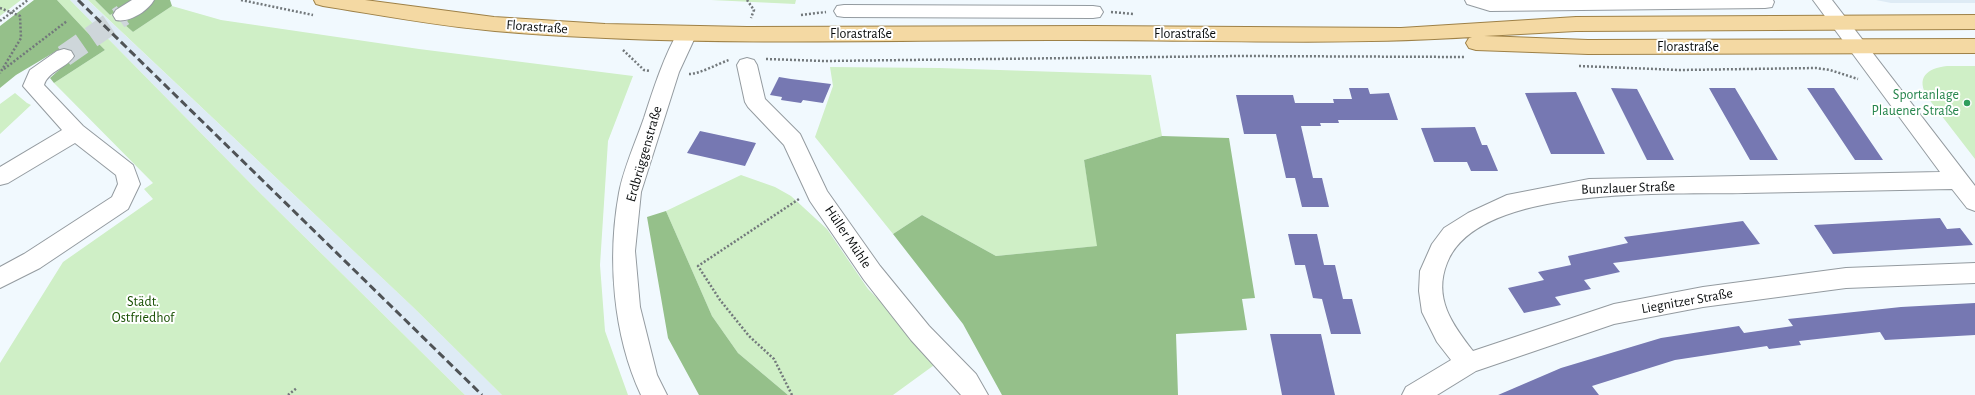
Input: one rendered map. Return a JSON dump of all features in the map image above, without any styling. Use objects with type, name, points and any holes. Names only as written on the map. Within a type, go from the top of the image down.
[{"type":"main road","name":"Florastraße","points":[[326,4],[494,24],[687,33],[1401,35],[1576,24],[1975,22]]},
{"type":"main road","name":"Florastraße","points":[[1401,35],[1481,43],[1588,47],[1975,46]]},
{"type":"street","points":[[123,15],[145,0]]},
{"type":"street","points":[[1474,0],[1490,5],[1765,2]]},
{"type":"street","points":[[1822,0],[1880,79],[1975,202]]},
{"type":"street","points":[[844,10],[1093,6],[1093,33]]},
{"type":"street","name":"Erdbrüggenstraße","points":[[654,395],[645,376],[628,307],[624,251],[630,192],[669,72],[687,33]]},
{"type":"street","points":[[0,278],[32,262],[120,203],[129,184],[125,171],[76,132],[33,86],[37,75],[64,56]]},
{"type":"street","name":"Hüller Mühle","points":[[746,62],[755,102],[793,140],[818,195],[872,272],[920,333],[967,382],[975,395]]},
{"type":"street","points":[[0,177],[76,132]]},
{"type":"street","name":"Bunzlauer Straße","points":[[1468,363],[1446,335],[1434,312],[1431,291],[1432,271],[1440,251],[1452,234],[1476,219],[1515,201],[1589,188],[1958,180]]},
{"type":"street","name":"Liegnitzer Straße","points":[[1415,395],[1468,363],[1614,314],[1703,297],[1846,278],[1975,273]]},
{"type":"path","points":[[0,21],[28,0]]},
{"type":"path","points":[[241,0],[326,4]]},
{"type":"path","points":[[0,8],[20,16],[20,38],[1,72]]},
{"type":"path","points":[[1,72],[67,21]]},
{"type":"path","points":[[622,49],[644,70],[696,74],[713,64],[746,62],[1240,56],[1469,57]]},
{"type":"path","points":[[1578,66],[1680,70],[1812,67],[1826,68],[1852,79],[1880,79]]},
{"type":"path","points":[[792,395],[774,359],[749,336],[720,300],[698,266],[800,198],[818,195]]},
{"type":"path","points":[[288,395],[297,388]]},
{"type":"shaded area","points":[[70,0],[88,0],[414,308],[502,395],[465,395],[256,189]]},
{"type":"shaded area","points":[[1876,0],[1975,0],[1975,3],[1891,3]]},
{"type":"green space","points":[[0,0],[21,0],[0,16]]},
{"type":"green space","points":[[34,0],[57,0],[105,50],[54,83],[50,78],[69,61],[58,50],[16,75],[0,88],[0,26]]},
{"type":"green space","name":"Städt. Ostfriedhof","points":[[57,0],[70,0],[256,189],[465,395],[0,395],[0,363],[63,262],[153,199],[144,189],[153,183],[54,83],[105,50]]},
{"type":"green space","points":[[88,0],[95,0],[110,15],[118,10],[129,20],[124,24],[133,32],[172,6],[221,20],[419,49],[633,76],[608,141],[600,265],[605,331],[628,395],[502,395],[414,308]]},
{"type":"green space","points":[[95,0],[140,0],[110,15]]},
{"type":"green space","points":[[150,0],[170,0],[172,6],[133,32],[124,24],[128,20],[125,17]]},
{"type":"green space","points":[[711,0],[796,0],[795,4]]},
{"type":"green space","points":[[1947,66],[1975,66],[1975,159],[1924,91],[1923,80],[1925,75],[1934,69]]},
{"type":"green space","points":[[830,67],[939,68],[1151,75],[1162,136],[1084,160],[1098,246],[996,256],[922,215],[893,234],[815,137],[833,86]]},
{"type":"green space","points":[[15,93],[31,105],[0,134],[0,104]]},
{"type":"green space","points":[[1162,136],[1229,138],[1255,298],[1242,299],[1247,330],[1176,334],[1178,395],[1002,395],[963,324],[893,234],[922,215],[996,256],[1097,246],[1084,160]]},
{"type":"green space","points":[[741,175],[775,187],[791,196],[827,229],[868,289],[916,337],[937,363],[893,395],[788,395],[738,353],[712,316],[666,211]]},
{"type":"green space","points":[[666,211],[712,316],[738,353],[788,395],[699,395],[668,338],[647,217]]},
{"type":"building","points":[[779,77],[831,84],[823,103],[803,100],[801,103],[781,100],[782,97],[770,95]]},
{"type":"building","points":[[1349,88],[1368,88],[1370,94],[1389,93],[1398,120],[1338,120],[1339,123],[1320,123],[1321,126],[1301,126],[1313,178],[1322,178],[1329,207],[1302,207],[1295,178],[1286,178],[1276,134],[1244,134],[1236,95],[1293,95],[1295,103],[1334,103],[1333,99],[1352,99]]},
{"type":"building","points":[[1611,88],[1637,89],[1674,160],[1647,160]]},
{"type":"building","points":[[1709,88],[1735,88],[1778,160],[1750,160]]},
{"type":"building","points":[[1807,88],[1834,88],[1883,160],[1855,160]]},
{"type":"building","points":[[1576,92],[1605,154],[1551,154],[1525,93]]},
{"type":"building","points":[[1475,127],[1482,145],[1487,145],[1498,171],[1471,171],[1467,162],[1434,162],[1421,128]]},
{"type":"building","points":[[700,131],[756,143],[745,166],[687,153]]},
{"type":"building","points":[[1940,218],[1947,229],[1960,228],[1973,245],[1833,254],[1814,225]]},
{"type":"building","points":[[1743,221],[1760,244],[1613,263],[1620,272],[1584,280],[1591,289],[1555,297],[1561,305],[1524,313],[1508,288],[1544,280],[1538,272],[1571,265],[1568,256],[1628,243],[1624,237]]},
{"type":"building","points":[[1288,234],[1317,234],[1324,265],[1335,265],[1343,299],[1352,299],[1361,334],[1331,334],[1322,299],[1313,298],[1305,265],[1295,265]]},
{"type":"building","points":[[1975,303],[1975,335],[1885,340],[1880,332],[1799,341],[1801,345],[1769,349],[1767,346],[1675,360],[1592,386],[1599,395],[1498,395],[1561,368],[1661,338],[1739,326],[1744,333],[1793,326],[1788,319],[1901,307]]},
{"type":"building","points":[[1270,334],[1321,334],[1335,395],[1282,395]]},
{"type":"tunnel","points":[[64,56],[123,15]]},
{"type":"railway","points":[[78,0],[482,395]]},
{"type":"place","name":"Sportanlage Plauener Straße","points":[[1967,103]]}]
